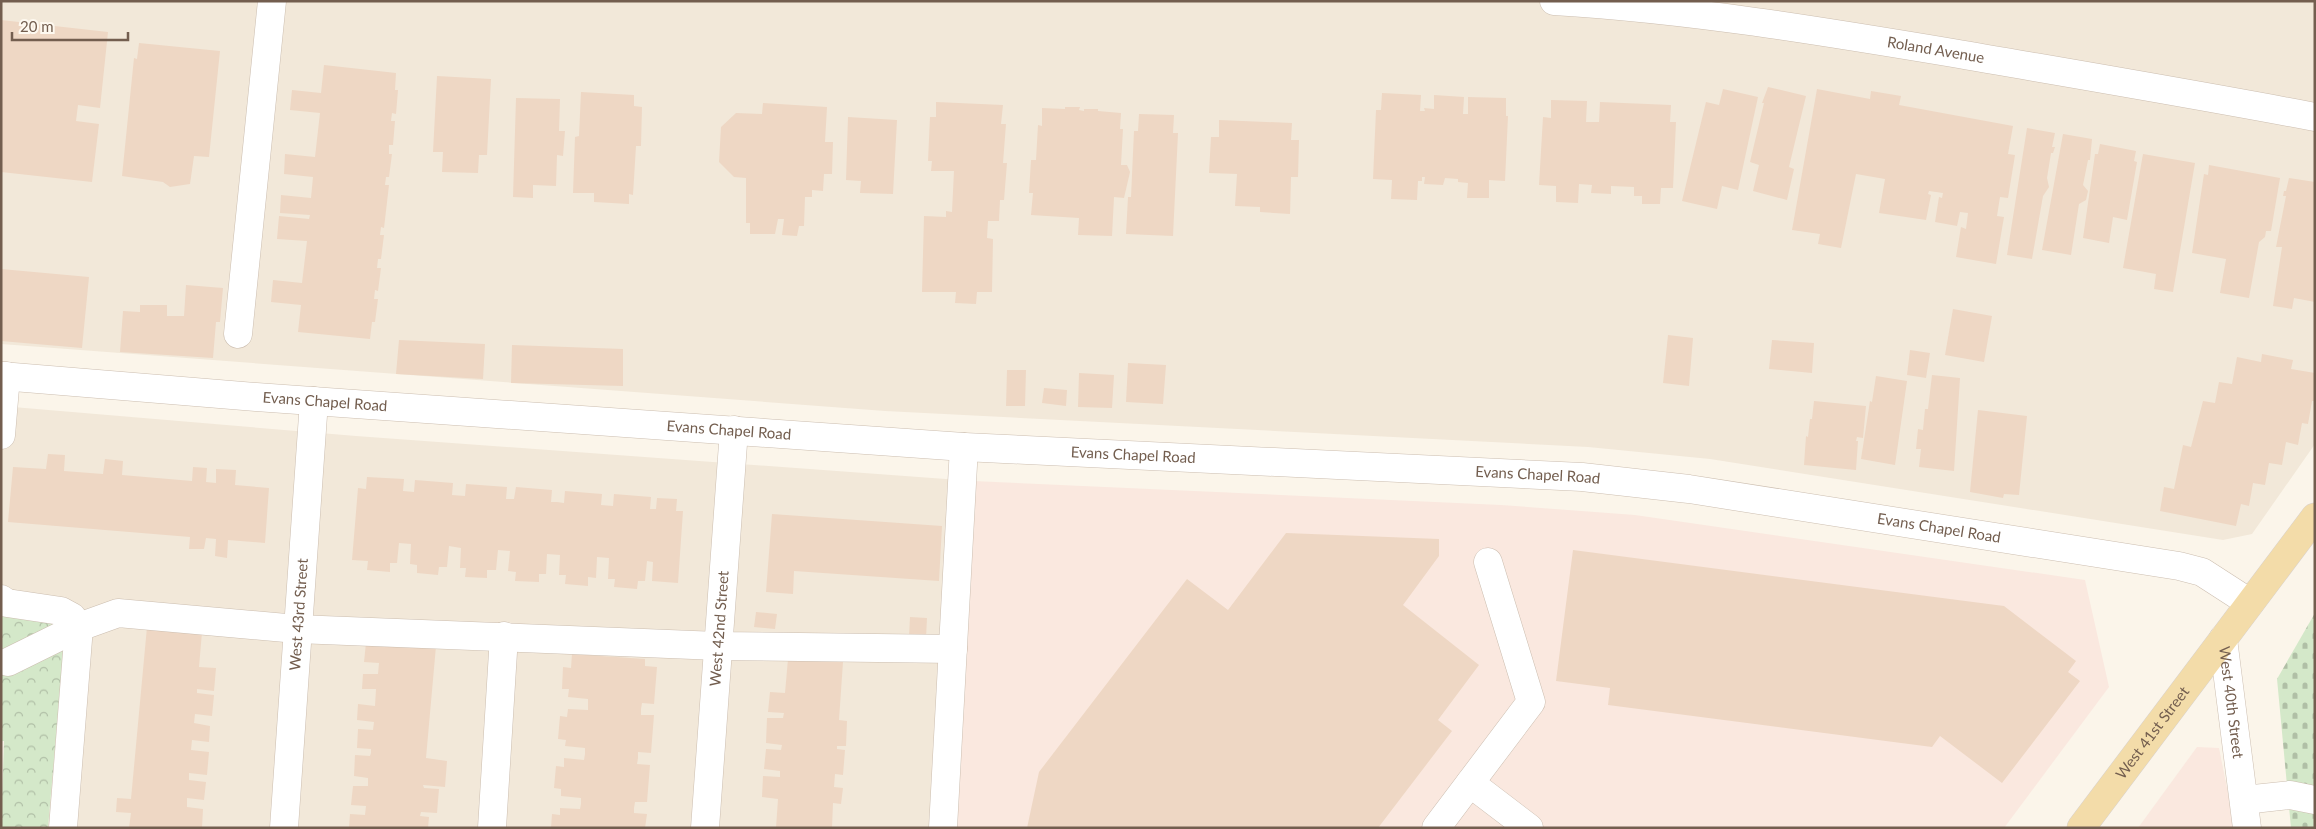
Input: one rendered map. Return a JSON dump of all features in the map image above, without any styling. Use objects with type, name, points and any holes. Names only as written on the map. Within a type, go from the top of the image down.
[{"type":"main road","name":"West 40th Street","points":[[2223,639],[2315,516]]},
{"type":"main road","name":"West 41st Street","points":[[2082,828],[2223,639]]},
{"type":"street","points":[[238,334],[272,1]]},
{"type":"street","name":"Roland Avenue","points":[[1554,1],[1660,6],[2213,98],[2315,117]]},
{"type":"street","points":[[1,435],[4,376]]},
{"type":"street","name":"Evans Chapel Road","points":[[4,376],[314,401],[964,447],[1582,477],[1689,489],[2179,566],[2202,572],[2250,603]]},
{"type":"street","name":"West 43rd Street","points":[[284,828],[314,401]]},
{"type":"street","name":"West 42nd Street","points":[[705,828],[734,430]]},
{"type":"street","points":[[942,828],[964,447]]},
{"type":"street","points":[[1436,828],[1532,702],[1488,562]]},
{"type":"street","points":[[1,599],[7,604],[61,611],[72,617],[79,627],[64,828]]},
{"type":"street","points":[[8,662],[79,627],[118,613],[298,628],[718,646],[952,649]]},
{"type":"street","points":[[492,828],[504,636]]},
{"type":"street","name":"West 40th Street","points":[[2223,639],[2247,828]]},
{"type":"street","points":[[1470,783],[1529,828]]},
{"type":"street","points":[[2244,800],[2290,795],[2315,800]]},
{"type":"shaded area","points":[[1,1],[2315,1],[2315,444],[2252,534],[2223,540],[1710,459],[1588,447],[885,411],[1,344]]},
{"type":"shaded area","points":[[1,406],[356,436],[973,481],[954,828],[48,828],[66,624],[1,616]]},
{"type":"shaded area","points":[[973,481],[1501,505],[1635,515],[2085,580],[2109,687],[2004,828],[954,828]]},
{"type":"shaded area","points":[[2197,747],[2219,748],[2235,828],[2138,828]]},
{"type":"green space","points":[[2315,613],[2315,828],[2291,828],[2277,679]]},
{"type":"green space","points":[[1,616],[66,624],[48,828],[1,828],[4,741],[1,741]]},
{"type":"building","points":[[1,20],[108,32],[100,108],[78,105],[76,121],[99,124],[92,182],[1,172]]},
{"type":"building","points":[[139,43],[220,51],[209,157],[194,156],[190,184],[170,187],[163,182],[122,176],[134,58],[137,59]]},
{"type":"building","points":[[324,65],[396,73],[395,90],[398,90],[396,114],[392,113],[391,121],[395,121],[393,145],[389,145],[389,154],[392,154],[389,177],[386,177],[385,185],[389,185],[384,228],[381,227],[380,235],[384,235],[381,259],[378,259],[377,268],[381,268],[378,291],[375,290],[374,299],[378,299],[375,322],[372,322],[370,339],[298,332],[301,305],[271,302],[273,280],[302,283],[307,241],[277,239],[279,216],[309,219],[310,215],[280,213],[281,195],[311,198],[313,177],[284,174],[285,154],[315,157],[320,113],[290,110],[292,90],[321,93]]},
{"type":"building","points":[[437,76],[491,79],[487,155],[479,155],[478,173],[442,172],[443,152],[433,152]]},
{"type":"building","points":[[1768,87],[1806,96],[1789,167],[1794,169],[1787,200],[1753,191],[1759,165],[1750,162],[1764,103],[1762,103]]},
{"type":"building","points":[[1723,89],[1758,97],[1738,190],[1722,186],[1717,209],[1682,201],[1706,102],[1719,105]]},
{"type":"building","points":[[1817,89],[1870,99],[1871,91],[1901,96],[1899,105],[2013,126],[2008,154],[2015,155],[2008,198],[2000,197],[1997,216],[2004,217],[1996,264],[1956,257],[1961,227],[1966,229],[1968,213],[1960,212],[1957,226],[1935,222],[1939,197],[1942,198],[1943,193],[1929,191],[1928,194],[1931,195],[1926,220],[1879,213],[1885,179],[1856,174],[1841,248],[1818,244],[1820,234],[1792,230]]},
{"type":"building","points":[[581,92],[634,95],[634,106],[642,107],[641,146],[636,146],[633,195],[629,194],[629,204],[594,202],[594,193],[573,193],[575,137],[579,136]]},
{"type":"building","points":[[1382,93],[1421,95],[1420,111],[1425,111],[1424,108],[1434,109],[1434,95],[1464,97],[1463,114],[1468,114],[1468,97],[1506,98],[1506,116],[1508,116],[1505,181],[1489,180],[1489,198],[1467,198],[1468,183],[1458,182],[1458,179],[1445,178],[1443,185],[1424,184],[1425,177],[1422,177],[1422,181],[1418,181],[1417,200],[1391,199],[1392,180],[1373,179],[1376,110],[1381,110]]},
{"type":"building","points":[[516,98],[560,99],[559,131],[565,131],[563,156],[557,155],[556,186],[533,185],[533,198],[513,197]]},
{"type":"building","points":[[1551,100],[1587,101],[1586,122],[1599,122],[1600,102],[1671,105],[1670,122],[1676,122],[1673,188],[1661,188],[1660,204],[1642,204],[1642,196],[1634,196],[1634,187],[1611,186],[1611,194],[1591,193],[1592,185],[1579,184],[1578,203],[1556,202],[1556,186],[1539,185],[1543,117],[1551,118]]},
{"type":"building","points":[[936,102],[1003,105],[1001,124],[1006,124],[1003,163],[1007,163],[1004,200],[1000,200],[999,221],[988,221],[987,238],[993,239],[992,292],[977,292],[976,304],[955,303],[956,292],[922,292],[924,216],[946,217],[946,211],[952,212],[954,171],[931,171],[932,161],[928,161],[930,117],[936,117]]},
{"type":"building","points":[[763,103],[827,107],[825,142],[833,142],[832,174],[824,174],[823,191],[812,190],[812,197],[805,197],[804,226],[799,226],[797,236],[782,235],[784,219],[778,219],[775,234],[750,234],[750,223],[746,223],[746,178],[734,177],[719,162],[721,127],[736,113],[762,114]]},
{"type":"building","points":[[1065,107],[1080,107],[1079,110],[1084,111],[1084,109],[1098,109],[1098,111],[1121,113],[1120,129],[1123,129],[1121,165],[1127,165],[1130,172],[1124,198],[1114,197],[1112,236],[1078,235],[1079,218],[1031,215],[1033,193],[1029,193],[1031,160],[1036,160],[1038,125],[1042,126],[1042,108],[1065,109]]},
{"type":"building","points":[[1139,114],[1174,115],[1173,133],[1178,133],[1173,236],[1126,234],[1128,197],[1131,197],[1134,131],[1138,131]]},
{"type":"building","points":[[848,117],[897,120],[893,194],[860,193],[861,181],[846,180]]},
{"type":"building","points":[[1219,120],[1292,123],[1291,140],[1299,140],[1298,177],[1291,177],[1290,214],[1260,212],[1260,207],[1235,206],[1237,174],[1209,173],[1211,137],[1219,137]]},
{"type":"building","points":[[2027,128],[2055,133],[2052,147],[2055,147],[2053,153],[2051,153],[2047,178],[2049,187],[2043,196],[2032,259],[2007,255]]},
{"type":"building","points":[[2063,134],[2092,139],[2090,160],[2088,160],[2083,185],[2088,191],[2086,200],[2079,204],[2071,255],[2042,250]]},
{"type":"building","points":[[2100,144],[2136,151],[2134,161],[2137,162],[2127,220],[2113,217],[2109,243],[2083,238],[2095,154],[2098,154]]},
{"type":"building","points":[[2143,154],[2195,163],[2173,292],[2154,289],[2156,274],[2123,268]]},
{"type":"building","points":[[2209,165],[2280,178],[2271,231],[2266,231],[2265,237],[2259,242],[2249,298],[2220,293],[2226,259],[2192,253],[2204,174],[2208,175]]},
{"type":"building","points":[[2289,178],[2315,182],[2315,302],[2294,298],[2292,309],[2273,306],[2282,247],[2276,247],[2286,196],[2283,196]]},
{"type":"building","points":[[1,269],[89,277],[82,348],[1,341]]},
{"type":"building","points":[[186,285],[223,288],[220,322],[216,322],[213,358],[120,352],[123,311],[140,312],[140,305],[167,305],[167,316],[184,316]]},
{"type":"building","points":[[1953,309],[1992,316],[1984,362],[1945,355]]},
{"type":"building","points":[[1668,335],[1693,338],[1689,386],[1663,383]]},
{"type":"building","points":[[399,340],[485,344],[483,379],[396,374]]},
{"type":"building","points":[[1772,340],[1814,343],[1812,373],[1769,369]]},
{"type":"building","points":[[512,345],[623,349],[623,386],[511,383]]},
{"type":"building","points":[[1910,350],[1930,353],[1926,378],[1907,375]]},
{"type":"building","points":[[2262,354],[2293,360],[2291,369],[2315,373],[2315,401],[2312,401],[2308,424],[2302,423],[2298,445],[2286,442],[2282,465],[2269,463],[2265,485],[2253,483],[2249,506],[2241,504],[2236,526],[2160,511],[2164,487],[2174,489],[2183,445],[2191,447],[2203,401],[2215,403],[2219,382],[2232,384],[2237,357],[2261,362]]},
{"type":"building","points":[[1128,363],[1166,365],[1163,404],[1126,402]]},
{"type":"building","points":[[1007,370],[1026,370],[1025,406],[1006,406]]},
{"type":"building","points":[[1079,373],[1114,375],[1112,408],[1078,407]]},
{"type":"building","points":[[1932,375],[1960,378],[1954,471],[1919,467],[1921,449],[1916,449],[1918,429],[1923,430],[1925,409],[1928,409]]},
{"type":"building","points":[[1876,376],[1907,381],[1895,465],[1861,459]]},
{"type":"building","points":[[1044,388],[1067,390],[1066,406],[1042,403]]},
{"type":"building","points":[[1814,401],[1866,406],[1863,438],[1857,437],[1856,441],[1858,441],[1856,470],[1804,465],[1806,436],[1808,437]]},
{"type":"building","points":[[1978,410],[2027,416],[2019,495],[2004,494],[2003,498],[1970,492]]},
{"type":"building","points":[[48,454],[65,455],[64,471],[103,474],[105,459],[123,461],[122,475],[192,481],[193,467],[207,468],[206,482],[216,483],[216,469],[236,470],[235,485],[269,488],[265,543],[228,540],[227,558],[215,556],[216,539],[206,538],[204,549],[189,549],[190,537],[8,522],[13,467],[46,469]]},
{"type":"building","points":[[367,477],[404,479],[403,491],[414,492],[415,480],[453,483],[452,495],[465,496],[466,484],[507,487],[506,499],[514,499],[516,487],[552,490],[551,502],[564,503],[565,491],[602,494],[601,505],[613,506],[614,494],[651,497],[650,509],[656,509],[657,498],[677,499],[676,511],[683,511],[678,583],[652,581],[653,562],[647,561],[645,581],[638,581],[637,589],[614,587],[615,579],[608,579],[609,558],[597,557],[596,578],[588,577],[588,586],[565,584],[566,575],[559,575],[560,555],[547,554],[546,574],[539,574],[539,582],[515,581],[516,572],[508,571],[510,551],[498,550],[496,570],[487,570],[487,578],[465,577],[466,568],[460,568],[461,548],[449,546],[447,567],[439,567],[438,575],[417,573],[417,565],[410,564],[411,544],[399,543],[397,563],[390,563],[390,572],[367,570],[368,561],[352,560],[358,488],[366,489]]},
{"type":"building","points":[[772,514],[942,526],[939,581],[794,571],[793,594],[766,592]]},
{"type":"building","points":[[1286,533],[1439,539],[1439,556],[1403,605],[1479,665],[1438,720],[1452,731],[1378,828],[1027,828],[1039,772],[1187,579],[1228,610]]},
{"type":"building","points":[[1573,550],[2004,606],[2076,661],[2068,672],[2080,681],[2002,783],[1940,736],[1932,747],[1608,705],[1610,688],[1556,681]]},
{"type":"building","points":[[756,612],[777,614],[775,629],[754,627]]},
{"type":"building","points":[[910,617],[927,618],[926,638],[909,637]]},
{"type":"building","points":[[147,627],[202,632],[199,667],[216,668],[214,691],[197,689],[197,693],[214,695],[212,716],[195,714],[194,723],[210,726],[209,742],[192,740],[191,750],[209,752],[207,775],[189,773],[189,780],[206,782],[204,800],[187,798],[187,807],[203,809],[202,828],[129,828],[131,813],[116,812],[117,798],[131,799]]},
{"type":"building","points":[[366,643],[436,646],[426,758],[447,761],[445,787],[423,785],[424,788],[439,789],[437,813],[421,812],[420,816],[429,817],[428,828],[349,828],[350,814],[365,815],[366,806],[351,805],[353,786],[368,786],[368,778],[354,776],[355,755],[370,756],[371,753],[371,749],[357,748],[358,729],[373,730],[374,722],[357,720],[358,704],[375,706],[376,689],[362,689],[363,674],[378,674],[379,663],[364,662]]},
{"type":"building","points":[[572,654],[645,659],[645,666],[657,667],[654,704],[642,703],[641,709],[641,715],[654,715],[651,753],[638,752],[637,764],[650,765],[647,802],[635,802],[634,808],[634,813],[647,814],[645,828],[551,828],[552,814],[560,815],[560,808],[580,809],[581,804],[581,798],[561,796],[561,789],[554,788],[556,766],[564,767],[564,758],[584,760],[585,754],[585,748],[565,746],[566,740],[558,739],[560,716],[567,717],[568,709],[588,710],[588,699],[568,697],[569,689],[562,689],[563,667],[571,668]]},
{"type":"building","points":[[788,659],[843,662],[839,720],[847,721],[846,746],[837,746],[837,749],[845,750],[843,775],[835,774],[834,787],[843,788],[841,804],[833,803],[832,828],[776,828],[778,799],[762,797],[763,776],[780,777],[780,771],[764,769],[766,749],[781,750],[782,745],[766,743],[767,718],[783,718],[784,713],[768,712],[770,692],[785,693]]}]
